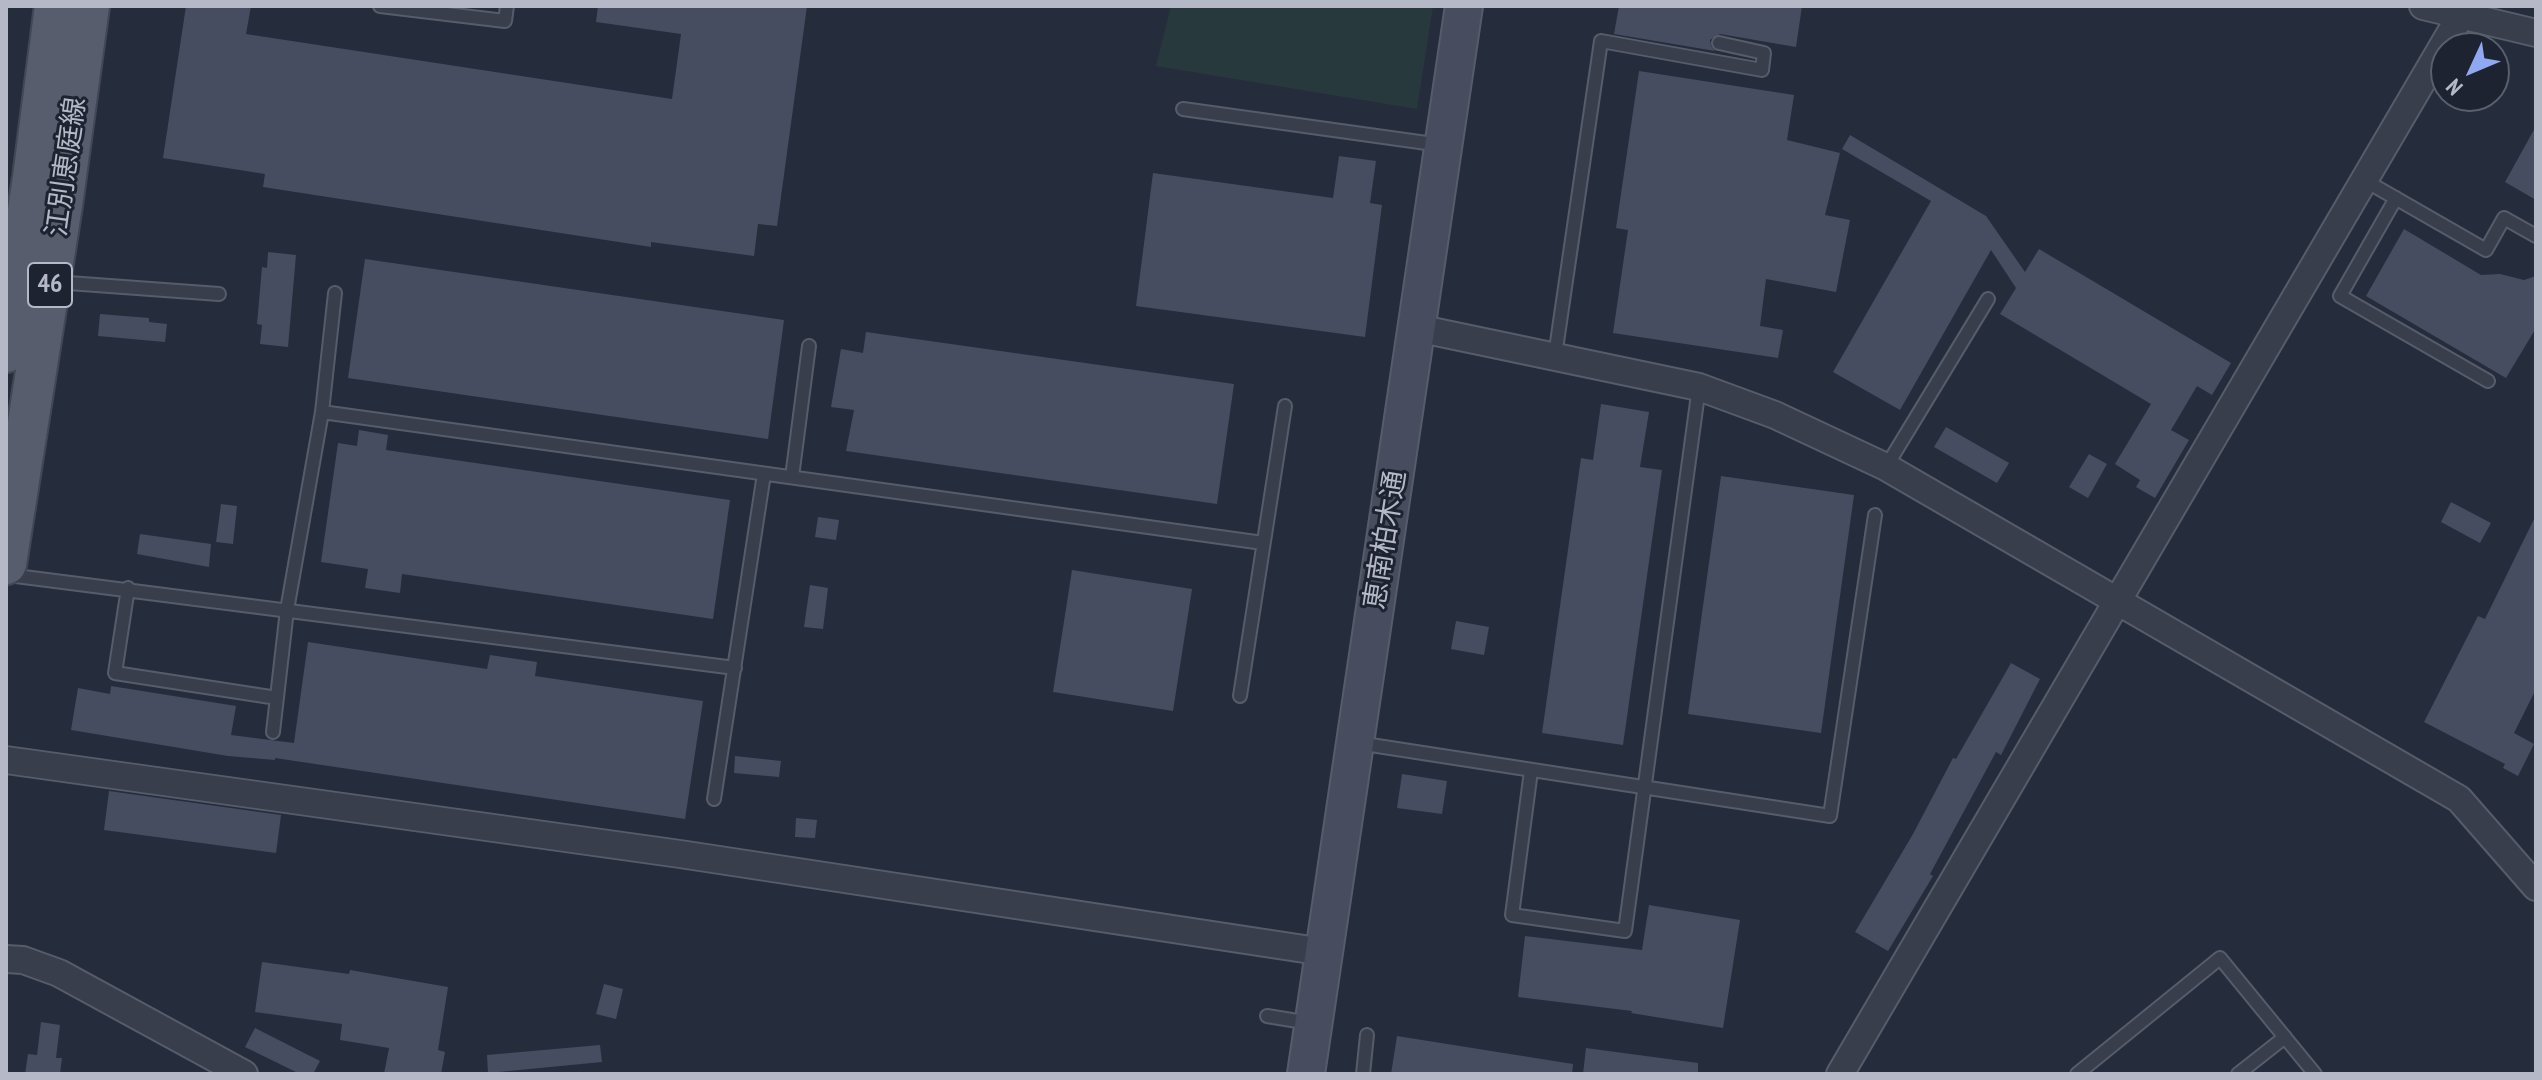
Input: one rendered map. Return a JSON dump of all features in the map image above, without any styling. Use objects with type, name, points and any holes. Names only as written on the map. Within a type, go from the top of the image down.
[{"type":"main road","name":"江別恵庭線","points":[[6,564],[24,288],[55,6]]},
{"type":"main road","name":"江別恵庭線","points":[[6,352],[24,288],[89,6]]},
{"type":"street","name":"恵南柏木通","points":[[1306,1074],[1464,6]]},
{"type":"street","points":[[2423,6],[2536,33]]},
{"type":"street","points":[[1840,1074],[2461,15]]},
{"type":"street","points":[[1417,328],[1699,387],[1775,415],[1886,467],[2459,799],[2536,887]]},
{"type":"street","points":[[6,760],[680,854],[1324,952]]},
{"type":"street","points":[[6,959],[23,960],[59,973],[244,1074]]},
{"type":"lane","points":[[380,6],[505,21],[507,6]]},
{"type":"lane","points":[[1555,356],[1601,41],[1762,70],[1764,53],[1719,43]]},
{"type":"lane","points":[[1183,109],[1444,146]]},
{"type":"lane","points":[[2364,180],[2486,250],[2504,218],[2536,236]]},
{"type":"lane","points":[[2396,198],[2340,296],[2488,381]]},
{"type":"lane","points":[[24,288],[219,294]]},
{"type":"lane","points":[[273,732],[287,610],[322,412],[335,293]]},
{"type":"lane","points":[[1886,467],[1988,299]]},
{"type":"lane","points":[[792,477],[809,346]]},
{"type":"lane","points":[[1531,771],[1512,915],[1625,931],[1699,387]]},
{"type":"lane","points":[[1240,696],[1285,406]]},
{"type":"lane","points":[[322,412],[1263,543]]},
{"type":"lane","points":[[714,799],[764,474]]},
{"type":"lane","points":[[1355,742],[1830,816],[1875,515]]},
{"type":"lane","points":[[6,575],[128,588],[735,668]]},
{"type":"lane","points":[[128,588],[115,673],[277,698]]},
{"type":"lane","points":[[2077,1074],[2220,958],[2315,1074]]},
{"type":"lane","points":[[1267,1016],[1313,1024]]},
{"type":"lane","points":[[1363,1074],[1367,1035]]},
{"type":"lane","points":[[2238,1074],[2285,1037]]},
{"type":"shaded area","points":[[1171,6],[1433,6],[1417,109],[1156,66]]},
{"type":"building","points":[[186,6],[251,6],[246,34],[672,99],[681,34],[596,22],[598,6],[807,6],[777,226],[758,224],[754,256],[651,242],[651,247],[263,187],[265,174],[163,158]]},
{"type":"building","points":[[1619,6],[1802,6],[1796,47],[1720,34],[1710,40],[1715,51],[1614,34]]},
{"type":"building","points":[[1639,71],[1794,95],[1787,140],[1840,153],[1825,215],[1850,220],[1836,292],[1766,279],[1760,326],[1783,330],[1778,358],[1613,333],[1628,230],[1616,228]]},
{"type":"building","points":[[2536,126],[2536,200],[2505,182]]},
{"type":"building","points":[[1850,135],[1986,216],[2025,272],[2039,249],[2231,363],[2212,395],[2197,386],[2171,430],[2189,440],[2155,498],[2136,487],[2140,480],[2115,464],[2151,404],[2000,314],[2016,288],[1991,250],[1900,410],[1833,372],[1931,201],[1842,149]]},
{"type":"building","points":[[1339,156],[1376,161],[1370,203],[1382,205],[1365,337],[1136,306],[1153,173],[1333,198]]},
{"type":"building","points":[[2404,229],[2481,275],[2500,274],[2524,280],[2536,276],[2536,328],[2506,378],[2366,296]]},
{"type":"building","points":[[268,252],[296,255],[288,347],[260,344],[262,325],[257,324],[262,267],[267,268]]},
{"type":"building","points":[[365,259],[784,320],[768,439],[348,378]]},
{"type":"building","points":[[100,314],[149,318],[149,322],[167,324],[165,342],[98,336]]},
{"type":"building","points":[[866,332],[1234,384],[1217,504],[846,451],[854,410],[831,407],[841,349],[863,353]]},
{"type":"building","points":[[1601,404],[1649,412],[1640,467],[1662,470],[1623,745],[1542,733],[1581,458],[1593,460]]},
{"type":"building","points":[[1946,427],[2009,463],[1997,483],[1934,447]]},
{"type":"building","points":[[359,430],[388,435],[386,450],[730,500],[713,619],[402,574],[400,593],[365,588],[368,569],[321,562],[338,443],[357,446]]},
{"type":"building","points":[[2089,454],[2107,464],[2088,498],[2069,487]]},
{"type":"building","points":[[1721,476],[1854,495],[1821,733],[1688,714]]},
{"type":"building","points":[[2451,502],[2491,523],[2480,543],[2441,522]]},
{"type":"building","points":[[221,504],[237,506],[233,544],[216,542]]},
{"type":"building","points":[[2536,515],[2536,689],[2514,733],[2534,744],[2518,776],[2503,768],[2505,764],[2424,722],[2478,616],[2485,619]]},
{"type":"building","points":[[818,517],[839,520],[836,540],[815,537]]},
{"type":"building","points":[[140,534],[211,544],[209,567],[137,554]]},
{"type":"building","points":[[1072,570],[1192,589],[1173,711],[1053,692]]},
{"type":"building","points":[[810,585],[828,588],[823,629],[804,627]]},
{"type":"building","points":[[1456,621],[1489,627],[1484,655],[1451,649]]},
{"type":"building","points":[[308,642],[487,669],[490,655],[537,662],[535,676],[703,701],[685,819],[275,758],[228,756],[71,730],[78,688],[110,694],[111,686],[236,706],[231,735],[294,743]]},
{"type":"building","points":[[2011,663],[2040,679],[2001,755],[1996,752],[1930,874],[1933,876],[1888,951],[1855,932],[1913,834],[1953,758],[1956,759]]},
{"type":"building","points":[[735,756],[781,761],[779,777],[734,773]]},
{"type":"building","points":[[1402,774],[1447,781],[1442,814],[1397,808]]},
{"type":"building","points":[[109,791],[281,815],[276,853],[104,830]]},
{"type":"building","points":[[796,818],[817,820],[815,838],[795,837]]},
{"type":"building","points":[[1649,905],[1740,920],[1723,1028],[1632,1011],[1518,997],[1525,936],[1642,950]]},
{"type":"building","points":[[262,962],[349,974],[350,970],[448,987],[438,1050],[445,1052],[441,1074],[384,1074],[389,1048],[340,1040],[342,1024],[255,1012]]},
{"type":"building","points":[[604,984],[623,989],[616,1019],[596,1014]]},
{"type":"building","points":[[41,1022],[60,1025],[56,1058],[62,1058],[60,1074],[25,1074],[28,1054],[37,1055]]},
{"type":"building","points":[[255,1028],[320,1061],[313,1074],[300,1074],[245,1047]]},
{"type":"building","points":[[1397,1036],[1573,1064],[1572,1074],[1391,1074]]},
{"type":"building","points":[[600,1045],[602,1062],[488,1073],[487,1055]]},
{"type":"building","points":[[1586,1048],[1698,1063],[1698,1074],[1583,1074]]}]
